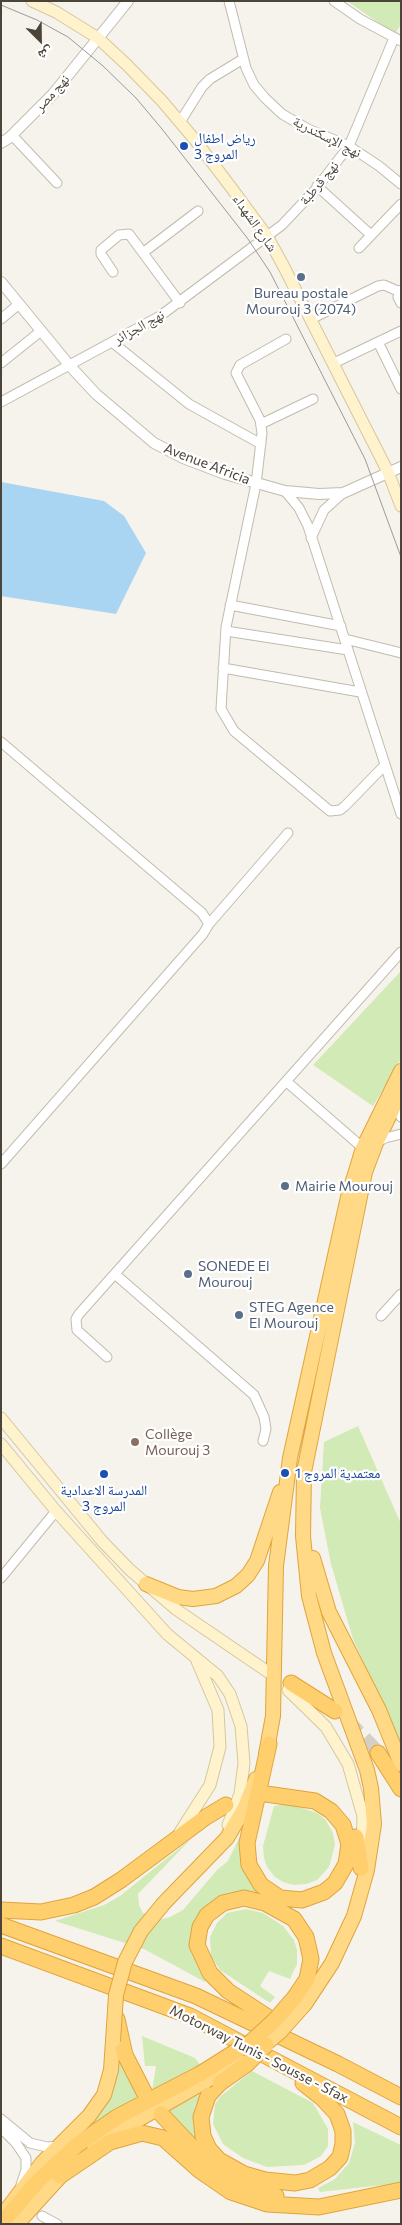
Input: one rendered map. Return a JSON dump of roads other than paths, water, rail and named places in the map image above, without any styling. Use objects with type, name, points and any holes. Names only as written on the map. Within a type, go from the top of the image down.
[{"type":"highway","points":[[361,1868],[353,1829],[345,1816],[334,1805],[316,1795],[299,1791],[266,1794],[315,1801],[331,1811],[343,1826],[349,1844],[346,1864],[340,1877],[324,1892],[302,1900],[280,1898],[260,1885],[249,1865],[247,1843],[269,1744],[273,1716],[276,1566],[286,1484],[307,1374],[339,1232],[370,1145],[401,1071]]},
{"type":"highway","points":[[1,2224],[50,2168],[84,2140],[117,2117],[246,2064],[267,2051],[300,2000],[332,1963],[345,1938],[360,1899],[368,1870],[374,1824],[371,1788],[362,1755],[324,1653],[312,1611],[303,1536],[303,1490],[305,1458],[370,1145],[398,1097]]},
{"type":"highway","points":[[146,1584],[178,1597],[192,1599],[216,1596],[236,1586],[248,1575],[257,1561],[274,1505],[286,1484]]},
{"type":"highway","points":[[303,1490],[313,1562],[323,1598],[342,1642],[379,1710],[401,1764]]},
{"type":"highway","points":[[290,1686],[335,1710]]},
{"type":"highway","points":[[1,2219],[19,2191],[58,2146],[89,2116],[104,2095],[117,2041],[116,1995],[125,1962],[141,1931],[164,1903],[227,1838],[237,1823],[252,1790],[269,1744]]},
{"type":"highway","points":[[378,1753],[401,1789]]},
{"type":"highway","points":[[1,1910],[41,1912],[84,1901],[112,1886],[226,1805]]},
{"type":"highway","points":[[17,2224],[71,2163],[102,2138],[208,2079],[251,2042],[275,2020],[300,2000],[311,1959],[306,1937],[294,1919],[272,1906],[252,1899],[230,1900],[212,1911],[200,1927],[197,1946],[204,1966],[228,1991],[338,2064]]},
{"type":"highway","name":"Motorway Tunis - Sousse - Sfax","points":[[1,1925],[196,1996],[338,2064],[401,2097]]},
{"type":"highway","name":"Motorway Tunis - Sousse - Sfax","points":[[1,1946],[190,2016],[267,2051],[401,2127]]},
{"type":"highway","points":[[117,2041],[144,2092]]},
{"type":"highway","points":[[208,2079],[208,2096],[201,2116],[203,2136],[213,2154],[236,2170],[265,2180],[295,2183],[317,2177],[335,2163],[342,2151],[344,2131],[340,2119],[322,2098],[267,2051]]},
{"type":"highway","points":[[162,2114],[210,2164],[254,2190],[272,2195],[309,2198],[372,2190],[397,2191]]},
{"type":"highway","points":[[60,2176],[110,2142],[142,2133],[163,2138],[199,2170],[231,2192],[266,2204],[319,2206],[397,2191]]},
{"type":"main road","name":"شارع الشهداء","points":[[32,1],[56,12],[98,38],[139,77],[180,122],[267,236],[334,363],[388,472],[401,506]]},
{"type":"main road","points":[[1,1418],[102,1541],[146,1584],[177,1610],[268,1672]]},
{"type":"main road","points":[[1,1444],[56,1511],[167,1634],[218,1676],[230,1694],[241,1726],[244,1774],[238,1804],[225,1830],[202,1864]]},
{"type":"main road","points":[[175,1840],[210,1785],[220,1747],[218,1710],[196,1659]]},
{"type":"main road","points":[[290,1686],[326,1727],[348,1764],[363,1816],[364,1838],[360,1899]]},
{"type":"street","name":"نهج مصر","points":[[1,143],[12,135],[53,94],[128,1]]},
{"type":"street","name":"نهج الإسكندرية","points":[[229,1],[243,59],[254,85],[273,107],[308,129],[349,146],[379,166],[401,184]]},
{"type":"street","points":[[334,1],[360,19],[398,40]]},
{"type":"street","name":"نهج قرطبة","points":[[267,236],[282,225],[318,186],[349,146],[398,40]]},
{"type":"street","points":[[180,122],[202,87],[210,79],[243,59]]},
{"type":"street","points":[[12,135],[57,183]]},
{"type":"street","points":[[318,186],[371,235]]},
{"type":"street","points":[[359,248],[401,204]]},
{"type":"street","points":[[144,252],[198,211]]},
{"type":"street","points":[[113,272],[101,254],[101,250],[119,235],[129,234],[180,303]]},
{"type":"street","name":"نهج الجزائر","points":[[1,402],[160,316],[180,303],[267,236]]},
{"type":"street","name":"Avenue Africia","points":[[1,282],[70,366],[108,406],[154,443],[183,458],[256,484],[285,491],[343,492],[401,467]]},
{"type":"street","points":[[311,319],[378,286],[384,285],[400,291],[398,297],[401,303]]},
{"type":"street","points":[[1,319],[19,304]]},
{"type":"street","points":[[1,363],[41,330]]},
{"type":"street","points":[[334,363],[401,331]]},
{"type":"street","points":[[286,339],[237,369],[237,377],[261,424],[261,444],[256,484],[230,605],[220,703],[223,715],[231,727],[330,811],[340,810],[345,806],[384,766]]},
{"type":"street","points":[[112,342],[195,408],[261,444]]},
{"type":"street","points":[[378,342],[401,388]]},
{"type":"street","points":[[261,424],[313,399]]},
{"type":"street","points":[[285,491],[304,517],[401,814]]},
{"type":"street","points":[[311,538],[324,510],[343,492]]},
{"type":"street","points":[[230,605],[340,626]]},
{"type":"street","points":[[226,631],[348,650]]},
{"type":"street","points":[[345,639],[401,653]]},
{"type":"street","points":[[223,668],[360,692]]},
{"type":"street","points":[[1,742],[202,912],[209,924]]},
{"type":"street","points":[[1,1164],[203,934],[209,924],[288,833]]},
{"type":"street","points":[[107,1357],[81,1334],[76,1325],[79,1314],[172,1218],[401,952]]},
{"type":"street","points":[[288,1082],[370,1145],[385,1138],[401,1134]]},
{"type":"street","points":[[398,1097],[401,1117]]},
{"type":"street","points":[[116,1275],[254,1395],[264,1417],[266,1429],[263,1441]]},
{"type":"street","points":[[381,1316],[401,1294]]},
{"type":"street","points":[[1,1578],[56,1511]]},
{"type":"street","points":[[1,2119],[30,2143],[47,2147],[58,2146]]},
{"type":"street","points":[[1,2128],[16,2143],[26,2158],[26,2170],[19,2191]]},
{"type":"street","points":[[42,2216],[57,2224]]},
{"type":"water","points":[[1,482],[104,501],[124,516],[146,553],[116,614],[1,596]]},
{"type":"tunnel","points":[[348,1722],[378,1753]]},
{"type":"tram line","points":[[1,5],[37,20],[68,37],[103,66],[136,98],[162,129],[248,239],[270,272],[365,459],[401,557]]},
{"type":"place","name":"رياض اطفال المروج 3","points":[[184,146]]},
{"type":"place","name":"Bureau postale Mourouj 3 (2074)","points":[[301,277]]},
{"type":"place","name":"Mairie Mourouj","points":[[285,1186]]},
{"type":"place","name":"SONEDE El Mourouj","points":[[188,1274]]},
{"type":"place","name":"STEG Agence El Mourouj","points":[[239,1315]]},
{"type":"place","name":"Collège Mourouj 3","points":[[135,1442]]},
{"type":"place","name":"معتمدية المروج 1","points":[[285,1473]]},
{"type":"place","name":"المدرسة الاعدادية المروج 3","points":[[104,1474]]}]
